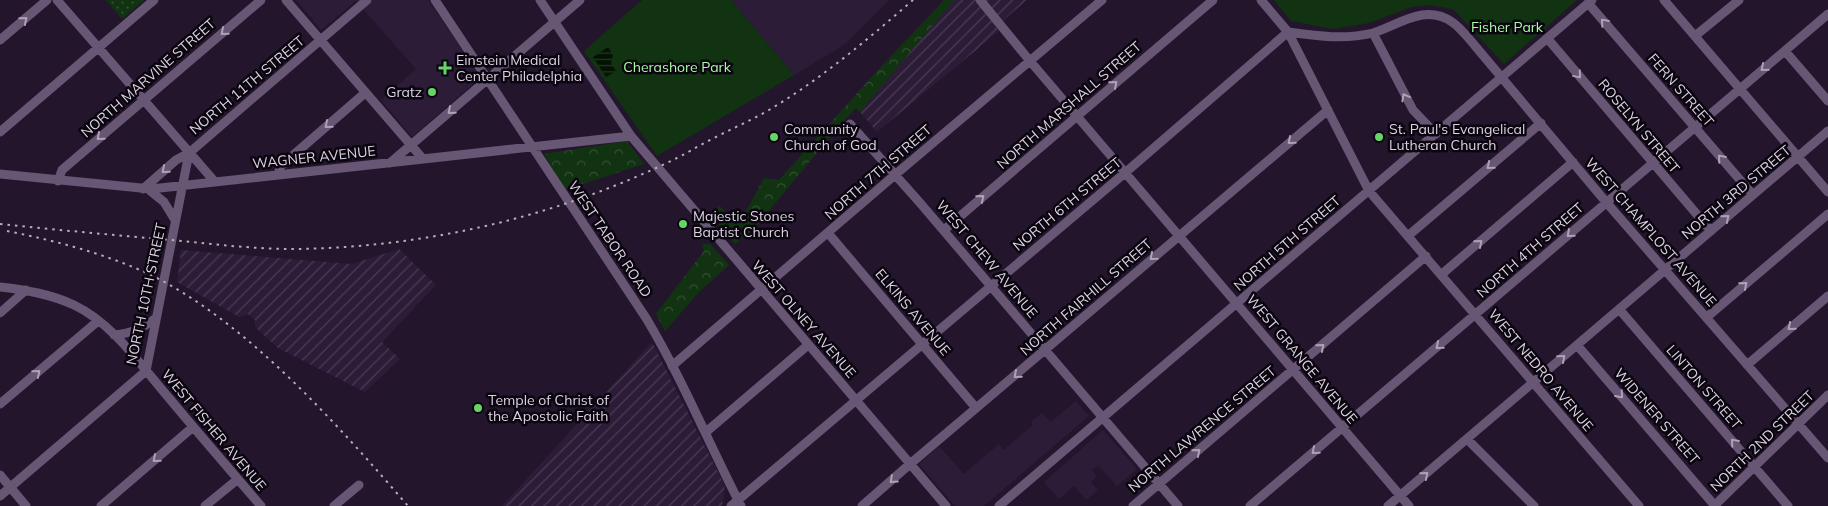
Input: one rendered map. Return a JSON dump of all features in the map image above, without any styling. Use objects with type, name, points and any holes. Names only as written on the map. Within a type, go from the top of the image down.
[{"type":"street","points":[[0,40],[47,0]]},
{"type":"street","points":[[57,0],[215,182]]},
{"type":"street","points":[[0,132],[154,0]]},
{"type":"street","name":"NORTH MARVINE STREET","points":[[58,181],[62,170],[261,0]]},
{"type":"street","points":[[286,0],[423,160]]},
{"type":"street","name":"NORTH 11TH STREET","points":[[145,189],[176,160],[189,153],[367,0]]},
{"type":"street","name":"WEST TABOR ROAD","points":[[435,0],[646,318],[706,432],[740,503]]},
{"type":"street","name":"WEST OLNEY AVENUE","points":[[540,0],[631,136],[946,506]]},
{"type":"street","points":[[390,163],[580,0]]},
{"type":"street","name":"WEST GRANGE AVENUE","points":[[980,0],[1409,506]]},
{"type":"street","name":"NORTH 7TH STREET","points":[[672,366],[1102,0]]},
{"type":"street","name":"NORTH MARSHALL STREET","points":[[944,230],[1213,0]]},
{"type":"street","name":"WEST NEDRO AVENUE","points":[[1261,0],[1288,32],[1369,190],[1640,506]]},
{"type":"street","points":[[1664,0],[1828,192]]},
{"type":"street","points":[[1695,36],[1739,0]]},
{"type":"street","name":"NORTH 5TH STREET","points":[[999,506],[1590,2]]},
{"type":"street","name":"FERN STREET","points":[[1590,2],[1753,195]]},
{"type":"street","name":"WEST CHAMPLOST AVENUE","points":[[1374,32],[1418,14],[1438,15],[1454,23],[1828,458]]},
{"type":"street","name":"NORTH 4TH STREET","points":[[1250,506],[1828,14]]},
{"type":"street","points":[[1288,32],[1329,37],[1350,37],[1374,32],[1413,110],[1436,134]]},
{"type":"street","name":"NORTH 6TH STREET","points":[[731,506],[740,503],[856,400],[1126,172],[1288,32]]},
{"type":"street","name":"ROSELYN STREET","points":[[1547,38],[1711,231]]},
{"type":"street","points":[[1784,50],[1828,101]]},
{"type":"street","points":[[278,175],[283,164],[365,93]]},
{"type":"street","name":"NORTH FAIRHILL STREET","points":[[862,506],[1328,110]]},
{"type":"street","points":[[1409,235],[1541,123]]},
{"type":"street","name":"WEST CHEW AVENUE","points":[[850,124],[896,174],[1178,506]]},
{"type":"street","name":"NORTH 3RD STREET","points":[[1388,506],[1828,131]]},
{"type":"street","name":"WAGNER AVENUE","points":[[0,174],[145,189],[631,136]]},
{"type":"street","name":"NORTH 10TH STREET","points":[[0,496],[146,371],[189,153]]},
{"type":"street","points":[[1442,274],[1573,162]]},
{"type":"street","points":[[145,189],[164,202],[175,220]]},
{"type":"street","points":[[1707,317],[1828,214]]},
{"type":"street","name":"ELKINS AVENUE","points":[[828,233],[976,408]]},
{"type":"street","name":"NORTH LAWRENCE STREET","points":[[1133,506],[1426,256]]},
{"type":"street","name":"WEST FISHER AVENUE","points":[[0,287],[26,290],[51,296],[75,306],[98,321],[114,335],[146,371],[261,506]]},
{"type":"street","points":[[0,312],[26,290]]},
{"type":"street","points":[[1747,365],[1828,296]]},
{"type":"street","name":"LINTON STREET","points":[[1619,309],[1788,506]]},
{"type":"street","points":[[114,335],[133,333],[156,318]]},
{"type":"street","points":[[0,404],[98,321]]},
{"type":"street","points":[[706,432],[808,345]]},
{"type":"street","name":"WIDENER STREET","points":[[1577,345],[1715,506]]},
{"type":"street","name":"NORTH 2ND STREET","points":[[1715,506],[1828,395]]},
{"type":"street","points":[[101,506],[194,428]]},
{"type":"street","points":[[1467,439],[1534,506]]},
{"type":"street","points":[[0,475],[26,506]]},
{"type":"street","points":[[206,506],[238,479]]},
{"type":"street","points":[[334,506],[359,484]]},
{"type":"shaded area","name":"Einstein Medical Center Philadelphia","points":[[296,0],[428,0],[481,77],[412,137],[381,100],[416,69],[356,1],[321,30]]},
{"type":"shaded area","points":[[731,0],[889,0],[844,45],[794,75]]},
{"type":"shaded area","points":[[954,0],[1027,0],[996,27],[999,31],[877,132],[860,112]]},
{"type":"shaded area","points":[[608,47],[613,55],[611,64],[616,71],[606,77],[593,57]]},
{"type":"shaded area","points":[[399,249],[436,285],[382,342],[400,359],[365,392],[278,348],[255,327],[255,320],[248,314],[239,317],[177,282],[181,250],[352,264]]},
{"type":"shaded area","points":[[652,342],[725,486],[722,506],[502,506]]},
{"type":"shaded area","points":[[1076,401],[1089,416],[984,506],[955,506],[919,464],[939,446],[964,474],[999,444],[1004,450],[1033,425],[1031,422],[1042,413],[1051,422]]},
{"type":"shaded area","points":[[1103,430],[1137,469],[1117,486],[1098,465],[1092,470],[1097,476],[1091,482],[1098,490],[1086,500],[1074,486],[1059,499],[1044,482]]},
{"type":"green space","points":[[106,0],[144,0],[122,19]]},
{"type":"green space","name":"Cherashore Park","points":[[642,0],[731,0],[794,75],[657,156],[584,51]]},
{"type":"green space","points":[[944,0],[954,0],[860,112],[856,108],[754,229],[735,244],[713,218],[719,205],[729,216],[743,217],[764,178],[779,180]]},
{"type":"green space","name":"Fisher Park","points":[[1274,0],[1577,0],[1504,64],[1453,9],[1428,5],[1412,7],[1369,23],[1333,29],[1291,21]]},
{"type":"green space","points":[[627,141],[644,164],[565,190],[544,154]]},
{"type":"green space","points":[[702,244],[710,244],[729,265],[699,292],[665,331],[656,314],[704,251]]},
{"type":"railway","points":[[0,224],[232,246],[293,249],[392,243],[490,225],[586,197],[632,179],[762,114],[825,72],[913,0]]},
{"type":"railway","points":[[7,231],[61,243],[114,260],[149,274],[185,294],[221,319],[289,377],[352,442],[408,506]]},
{"type":"place","name":"Einstein Medical Center Philadelphia","points":[[445,68]]},
{"type":"place","name":"Gratz","points":[[432,92]]},
{"type":"place","name":"Community Church of God","points":[[774,137]]},
{"type":"place","name":"St. Paul's Evangelical Lutheran Church","points":[[1379,137]]},
{"type":"place","name":"Majestic Stones Baptist Church","points":[[683,224]]},
{"type":"place","name":"Temple of Christ of the Apostolic Faith","points":[[478,408]]}]
